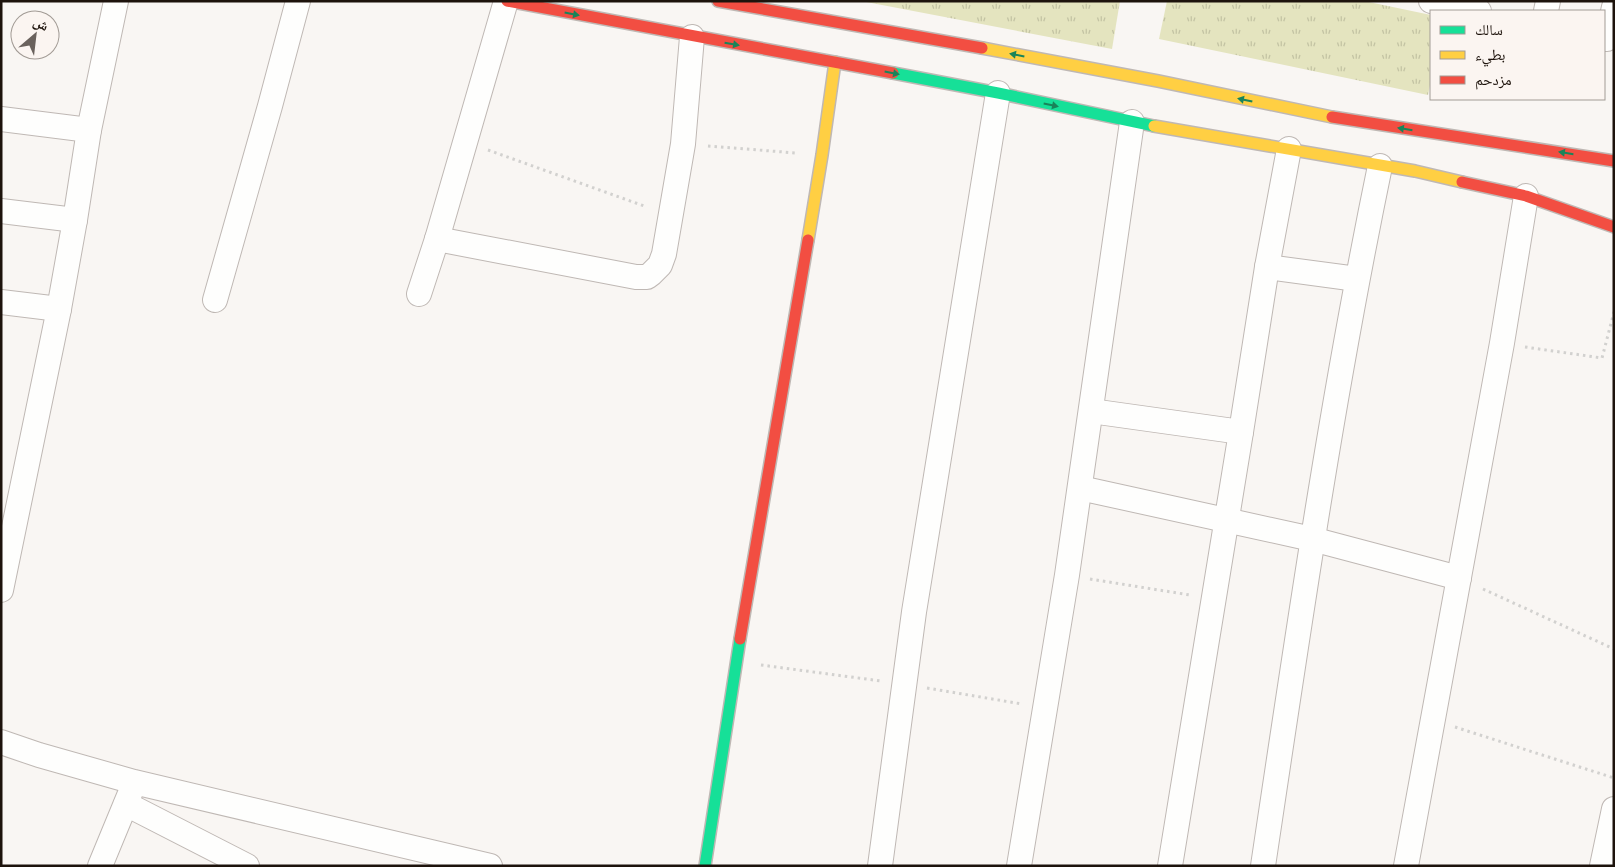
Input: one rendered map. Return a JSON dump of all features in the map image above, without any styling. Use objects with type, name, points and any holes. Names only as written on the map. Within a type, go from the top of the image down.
[{"type":"main road","points":[[507,1],[998,93],[1132,122],[1415,171],[1526,196],[1614,227]]},
{"type":"main road","points":[[718,1],[1158,81],[1308,113],[1614,161]]},
{"type":"main road","points":[[705,866],[736,662],[822,155],[835,62]]},
{"type":"street","points":[[1,590],[59,309],[89,130],[116,1]]},
{"type":"street","points":[[216,300],[298,1]]},
{"type":"street","points":[[418,294],[437,239],[507,1]]},
{"type":"street","points":[[1431,1],[1474,10]]},
{"type":"street","points":[[1608,40],[1614,7]]},
{"type":"street","points":[[437,239],[647,277],[660,265],[664,254],[683,144],[692,37]]},
{"type":"street","points":[[880,866],[914,612],[998,93]]},
{"type":"street","points":[[1,119],[89,130]]},
{"type":"street","points":[[1019,866],[1067,575],[1132,122]]},
{"type":"street","points":[[1170,866],[1266,267],[1289,149]]},
{"type":"street","points":[[1263,866],[1312,538],[1357,279],[1380,166]]},
{"type":"street","points":[[1406,866],[1502,343],[1526,196]]},
{"type":"street","points":[[1,211],[75,220]]},
{"type":"street","points":[[1266,267],[1357,279]]},
{"type":"street","points":[[1,302],[59,309]]},
{"type":"street","points":[[1091,411],[1241,432]]},
{"type":"street","points":[[1080,488],[1312,538],[1458,578]]},
{"type":"street","points":[[1,742],[39,755],[134,782],[490,866]]},
{"type":"street","points":[[100,866],[134,782]]},
{"type":"street","points":[[126,804],[247,866]]},
{"type":"street","points":[[1602,866],[1614,809]]},
{"type":"path","points":[[466,142],[671,216]]},
{"type":"path","points":[[683,144],[822,155]]},
{"type":"path","points":[[1502,343],[1602,358],[1614,312]]},
{"type":"path","points":[[1067,575],[1214,599]]},
{"type":"path","points":[[1458,578],[1614,649]]},
{"type":"path","points":[[1434,720],[1614,778]]},
{"type":"green space","points":[[861,1],[1120,1],[1112,49]]},
{"type":"green space","points":[[1167,1],[1364,1],[1430,15],[1430,85],[1428,95],[1159,39]]},
{"type":"traffic: fast","points":[[893,73],[1154,126]]},
{"type":"traffic: fast","points":[[705,866],[740,639]]},
{"type":"traffic: slow","points":[[982,48],[1158,81],[1332,117]]},
{"type":"traffic: slow","points":[[808,240],[835,62]]},
{"type":"traffic: slow","points":[[1154,126],[1415,171],[1462,182]]},
{"type":"traffic: jam","points":[[507,1],[893,73]]},
{"type":"traffic: jam","points":[[718,1],[982,48]]},
{"type":"traffic: jam","points":[[1332,117],[1614,161]]},
{"type":"traffic: jam","points":[[1462,182],[1526,196],[1614,227]]},
{"type":"traffic: jam","points":[[740,639],[808,240]]}]
